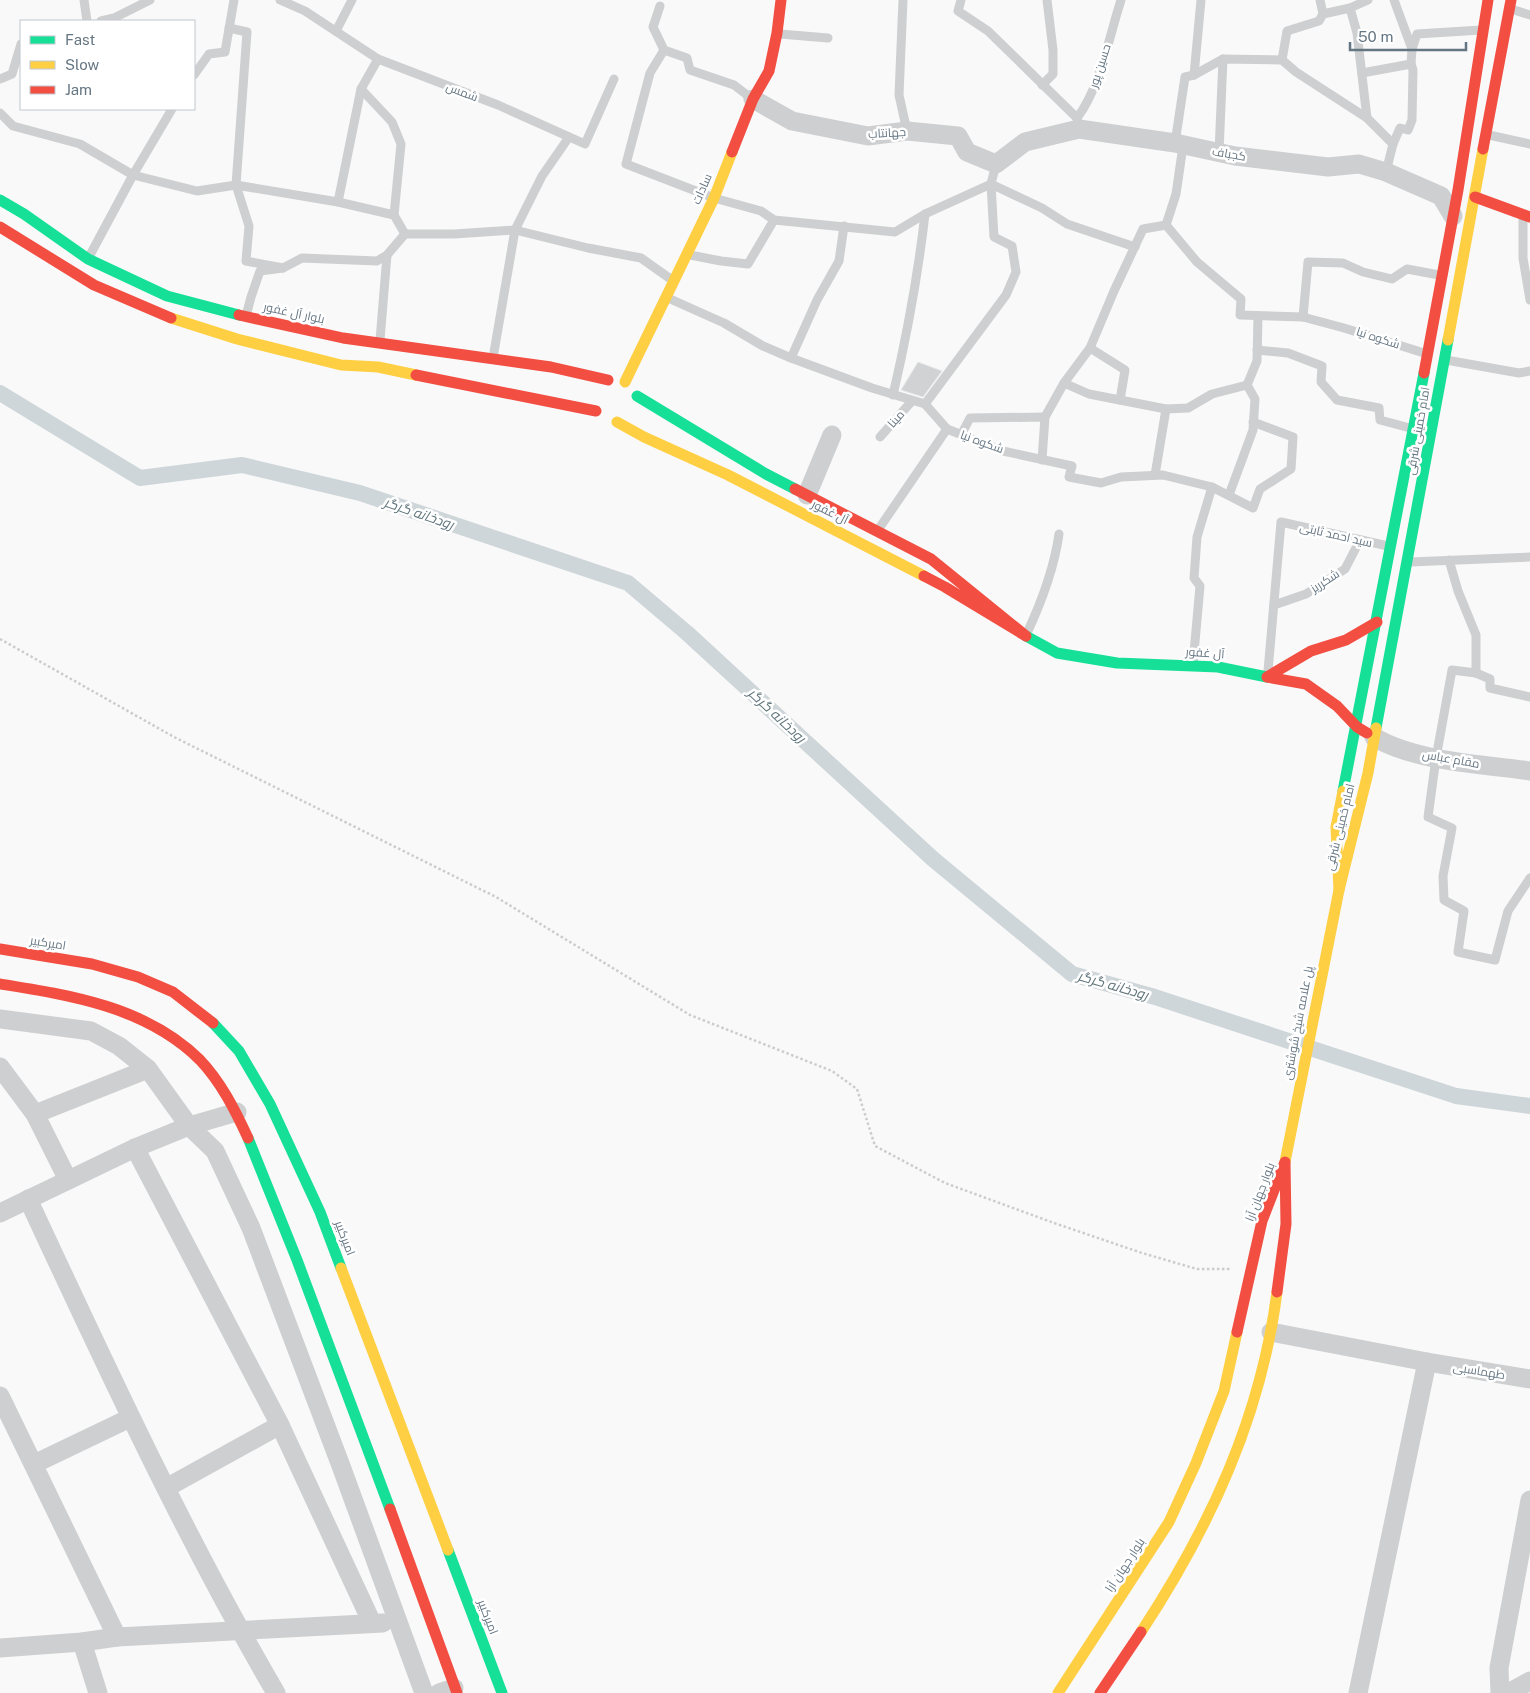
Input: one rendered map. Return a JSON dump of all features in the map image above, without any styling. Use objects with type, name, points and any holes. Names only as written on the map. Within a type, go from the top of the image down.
[{"type":"street","name":"سادات","points":[[625,382],[714,198],[753,99],[769,71],[777,33],[781,0]]},
{"type":"street","name":"امام خمینی شرقی","points":[[1339,890],[1368,773],[1445,360],[1466,193],[1482,30],[1488,0]]},
{"type":"street","name":"امام خمینی شرقی","points":[[1339,890],[1336,826],[1377,622],[1453,216],[1466,193],[1486,135],[1510,4]]},
{"type":"street","name":"جهانتاب","points":[[753,99],[792,121],[868,136],[907,132],[958,136],[967,152],[996,164]]},
{"type":"street","name":"کجباف","points":[[996,164],[1025,142],[1078,124],[1235,156],[1328,167],[1359,164],[1386,172],[1441,196],[1453,216]]},
{"type":"street","points":[[1466,193],[1526,216]]},
{"type":"street","name":"بلوار آل غفور","points":[[0,200],[24,214],[88,259],[167,296],[246,317],[343,338],[551,367],[608,380],[620,379],[625,382]]},
{"type":"street","points":[[0,227],[94,285],[174,319],[237,339],[341,365],[378,367],[596,411],[593,399]]},
{"type":"street","points":[[598,387],[608,380]]},
{"type":"street","name":"آل غفور","points":[[625,382],[631,385],[637,396],[766,474],[931,559],[1026,636]]},
{"type":"street","points":[[636,408],[637,396]]},
{"type":"street","name":"آل غفور","points":[[596,411],[604,420],[616,422],[644,438],[728,475],[945,587],[1056,653],[1117,663],[1218,667],[1306,684],[1337,706],[1356,727],[1374,737]]},
{"type":"street","points":[[616,422],[628,418]]},
{"type":"street","points":[[807,496],[832,436]]},
{"type":"street","points":[[1267,676],[1311,651],[1346,640],[1377,622]]},
{"type":"street","name":"مقام عباس","points":[[1374,737],[1390,746],[1436,758],[1530,771]]},
{"type":"street","name":"پل علامه شیخ شوشتری","points":[[1285,1162],[1339,890]]},
{"type":"street","name":"امیرکبیر","points":[[0,949],[92,964],[138,977],[173,992],[210,1020],[239,1051],[270,1104],[320,1212],[502,1693]]},
{"type":"street","points":[[0,984],[41,990],[96,1002],[136,1016],[185,1046],[210,1070],[237,1112],[285,1228],[442,1649],[450,1692]]},
{"type":"street","points":[[0,1019],[91,1031],[119,1046],[148,1069],[189,1126],[215,1151],[251,1228],[424,1693]]},
{"type":"street","points":[[0,1067],[36,1114],[68,1180]]},
{"type":"street","points":[[36,1114],[148,1069]]},
{"type":"street","points":[[0,1214],[135,1148],[189,1126],[237,1112]]},
{"type":"street","points":[[135,1148],[280,1425],[372,1623]]},
{"type":"street","name":"بلوار جهان آرا","points":[[1058,1693],[1084,1661],[1169,1522],[1196,1463],[1224,1391],[1262,1221],[1285,1162]]},
{"type":"street","name":"بلوار جهان آرا","points":[[1100,1693],[1108,1673],[1168,1592],[1201,1532],[1230,1470],[1256,1397],[1271,1332],[1286,1224],[1285,1162]]},
{"type":"street","points":[[28,1199],[130,1418],[239,1630],[276,1693]]},
{"type":"street","name":"طهماسبی","points":[[1271,1332],[1427,1362],[1530,1379]]},
{"type":"street","points":[[1358,1693],[1427,1362]]},
{"type":"street","points":[[0,1396],[117,1637]]},
{"type":"street","points":[[34,1464],[130,1418]]},
{"type":"street","points":[[166,1488],[280,1425]]},
{"type":"street","points":[[1500,1693],[1499,1668],[1530,1500]]},
{"type":"street","points":[[0,1648],[82,1642],[117,1637],[398,1622]]},
{"type":"street","points":[[82,1642],[98,1693]]},
{"type":"street","points":[[1508,1693],[1530,1681]]},
{"type":"lane","points":[[84,0],[87,20]]},
{"type":"lane","points":[[105,20],[114,18],[150,0]]},
{"type":"lane","points":[[195,74],[210,54],[225,52],[234,0]]},
{"type":"lane","name":"شمس","points":[[280,0],[305,11],[378,59],[498,106],[585,144],[614,79]]},
{"type":"lane","points":[[336,31],[352,0]]},
{"type":"lane","points":[[903,0],[900,95],[907,132]]},
{"type":"lane","points":[[961,0],[958,11],[988,31],[1078,124]]},
{"type":"lane","points":[[1042,85],[1053,74],[1053,50],[1047,0]]},
{"type":"lane","name":"حسین پور","points":[[1078,124],[1096,81],[1120,0]]},
{"type":"lane","points":[[1282,60],[1287,31],[1319,21],[1322,14],[1320,0]]},
{"type":"lane","points":[[1322,14],[1350,8],[1368,0]]},
{"type":"lane","points":[[1394,0],[1412,49]]},
{"type":"lane","points":[[1194,75],[1199,1]]},
{"type":"lane","points":[[1510,4],[1530,15]]},
{"type":"lane","points":[[660,6],[653,27],[664,50],[687,58],[690,70],[734,86],[753,99]]},
{"type":"lane","points":[[1350,8],[1357,34],[1367,118]]},
{"type":"lane","points":[[229,28],[247,32],[236,185],[249,226],[246,261],[283,268]]},
{"type":"lane","points":[[1386,172],[1393,144],[1400,128],[1408,130],[1412,120],[1413,70],[1411,64],[1412,49],[1417,34],[1482,30]]},
{"type":"lane","points":[[777,33],[828,38]]},
{"type":"lane","points":[[0,79],[12,74],[20,47]]},
{"type":"lane","points":[[664,50],[650,73],[626,164],[714,198],[761,211],[774,220],[895,232],[925,214],[991,184],[1042,208],[1067,224],[1134,247]]},
{"type":"lane","points":[[338,202],[361,89],[378,59]]},
{"type":"lane","points":[[1219,152],[1223,60]]},
{"type":"lane","points":[[1042,460],[1045,417],[1064,383],[1090,348],[1143,229],[1166,226],[1176,194],[1185,76],[1194,75],[1223,60],[1282,60],[1296,72],[1367,118],[1393,144]]},
{"type":"lane","points":[[1362,72],[1411,64]]},
{"type":"lane","points":[[361,89],[392,122],[401,144],[394,215],[405,234]]},
{"type":"lane","points":[[88,259],[133,174],[171,110]]},
{"type":"lane","points":[[0,113],[13,126],[80,144],[133,174],[197,191],[236,185],[338,202],[394,215]]},
{"type":"lane","points":[[1486,135],[1530,144]]},
{"type":"lane","points":[[493,359],[515,230],[542,176],[569,137]]},
{"type":"lane","points":[[665,297],[724,323],[764,346],[791,358],[893,395],[926,404],[1006,295],[1016,272],[1012,246],[994,237],[991,184],[996,164]]},
{"type":"lane","points":[[893,395],[919,268],[925,214]]},
{"type":"lane","points":[[1526,216],[1523,258],[1530,300]]},
{"type":"lane","points":[[686,254],[748,264],[774,220]]},
{"type":"lane","points":[[791,358],[817,300],[839,261],[844,226]]},
{"type":"lane","name":"شکوه نیا","points":[[1166,226],[1197,262],[1241,299],[1240,314],[1303,318],[1344,328],[1427,354]]},
{"type":"lane","points":[[246,317],[260,271],[283,268],[302,258],[377,261],[387,255],[405,234],[454,234],[515,230],[588,248],[641,258],[673,281]]},
{"type":"lane","points":[[380,343],[387,255]]},
{"type":"lane","points":[[1303,318],[1308,262],[1343,263],[1363,272],[1392,279],[1407,269],[1442,275]]},
{"type":"lane","points":[[1247,385],[1257,360],[1258,316]]},
{"type":"lane","points":[[1090,348],[1125,370],[1120,400]]},
{"type":"lane","points":[[1257,350],[1288,353],[1322,366],[1321,382],[1338,400],[1379,408],[1380,420],[1413,429]]},
{"type":"lane","points":[[1445,360],[1519,372],[1530,371]]},
{"type":"lane","points":[[1064,383],[1089,394],[1166,409],[1188,408],[1212,394],[1247,385]]},
{"type":"lane","points":[[1229,496],[1253,430],[1255,399],[1247,385]]},
{"type":"lane","name":"مینا","points":[[880,437],[912,401]]},
{"type":"lane","name":"شکوه نیا","points":[[926,404],[947,429],[1002,451],[1072,466],[1069,477],[1101,483],[1120,477],[1163,475],[1212,487],[1253,508],[1260,489],[1291,469],[1293,437],[1253,422]]},
{"type":"lane","points":[[1155,475],[1166,409]]},
{"type":"lane","points":[[962,435],[970,418],[1045,417]]},
{"type":"lane","points":[[876,531],[947,429]]},
{"type":"lane","points":[[1193,666],[1200,586],[1194,578],[1196,537],[1212,487]]},
{"type":"lane","name":"سید احمد ثابتی","points":[[1274,605],[1281,522],[1391,547]]},
{"type":"lane","points":[[1026,636],[1043,599],[1056,553],[1059,534]]},
{"type":"lane","name":"شکرریز","points":[[1274,605],[1306,594],[1345,568],[1360,540]]},
{"type":"lane","points":[[1408,562],[1530,557]]},
{"type":"lane","points":[[1450,560],[1458,592],[1476,635],[1476,673]]},
{"type":"lane","points":[[1267,676],[1274,605]]},
{"type":"lane","points":[[1530,697],[1490,688],[1490,679],[1476,673],[1452,670],[1436,758],[1428,817],[1452,828],[1443,876],[1444,900],[1464,911],[1458,952],[1495,960],[1508,911],[1530,878]]},
{"type":"path","points":[[0,639],[174,737],[496,897],[690,1014],[832,1071],[857,1089],[875,1146],[945,1183],[1054,1223],[1197,1269],[1251,1269]]},
{"type":"building","points":[[918,362],[942,371],[923,397],[901,390]]},
{"type":"waterway","name":"رودخانه گرگر","points":[[0,393],[140,478],[242,465],[360,493],[628,583],[687,633],[933,859],[1072,974],[1155,997],[1456,1096],[1530,1106]]},
{"type":"traffic: fast","points":[[0,200],[24,214],[88,259],[167,296],[239,315]]},
{"type":"traffic: fast","points":[[1376,728],[1448,340]]},
{"type":"traffic: fast","points":[[1343,791],[1424,373]]},
{"type":"traffic: fast","points":[[637,396],[766,474],[795,489]]},
{"type":"traffic: fast","points":[[1026,636],[1057,653],[1117,663],[1218,667],[1267,677]]},
{"type":"traffic: fast","points":[[213,1023],[239,1051],[270,1104],[320,1212],[341,1268]]},
{"type":"traffic: fast","points":[[248,1138],[297,1260],[390,1509]]},
{"type":"traffic: fast","points":[[448,1550],[502,1693]]},
{"type":"traffic: slow","points":[[1448,340],[1483,149]]},
{"type":"traffic: slow","points":[[625,382],[714,198],[732,152]]},
{"type":"traffic: slow","points":[[171,318],[237,339],[341,365],[378,367],[416,375]]},
{"type":"traffic: slow","points":[[617,422],[644,437],[728,475],[924,576]]},
{"type":"traffic: slow","points":[[1343,791],[1336,827],[1339,890],[1368,773],[1376,728]]},
{"type":"traffic: slow","points":[[1285,1162],[1339,890]]},
{"type":"traffic: slow","points":[[341,1268],[448,1550]]},
{"type":"traffic: slow","points":[[1141,1632],[1189,1552],[1229,1470],[1259,1383],[1277,1292]]},
{"type":"traffic: slow","points":[[1058,1693],[1169,1522],[1196,1463],[1224,1391],[1237,1332]]},
{"type":"traffic: jam","points":[[732,152],[753,99],[769,71],[777,33],[781,0]]},
{"type":"traffic: jam","points":[[1424,373],[1458,190],[1488,0]]},
{"type":"traffic: jam","points":[[1483,149],[1511,0]]},
{"type":"traffic: jam","points":[[1475,197],[1530,217]]},
{"type":"traffic: jam","points":[[0,227],[94,285],[171,318]]},
{"type":"traffic: jam","points":[[239,315],[343,338],[551,367],[608,380]]},
{"type":"traffic: jam","points":[[416,375],[596,411]]},
{"type":"traffic: jam","points":[[795,489],[931,559],[1026,636],[924,576]]},
{"type":"traffic: jam","points":[[1367,733],[1357,727],[1337,706],[1306,684],[1267,677],[1311,651],[1346,640],[1377,622]]},
{"type":"traffic: jam","points":[[0,949],[92,964],[138,977],[173,992],[213,1023]]},
{"type":"traffic: jam","points":[[0,984],[53,993],[106,1006],[156,1027],[179,1042],[208,1069],[227,1097],[248,1138]]},
{"type":"traffic: jam","points":[[1237,1332],[1262,1221],[1285,1162],[1286,1224],[1277,1292]]},
{"type":"traffic: jam","points":[[390,1509],[457,1693]]},
{"type":"traffic: jam","points":[[1100,1693],[1141,1632]]}]
